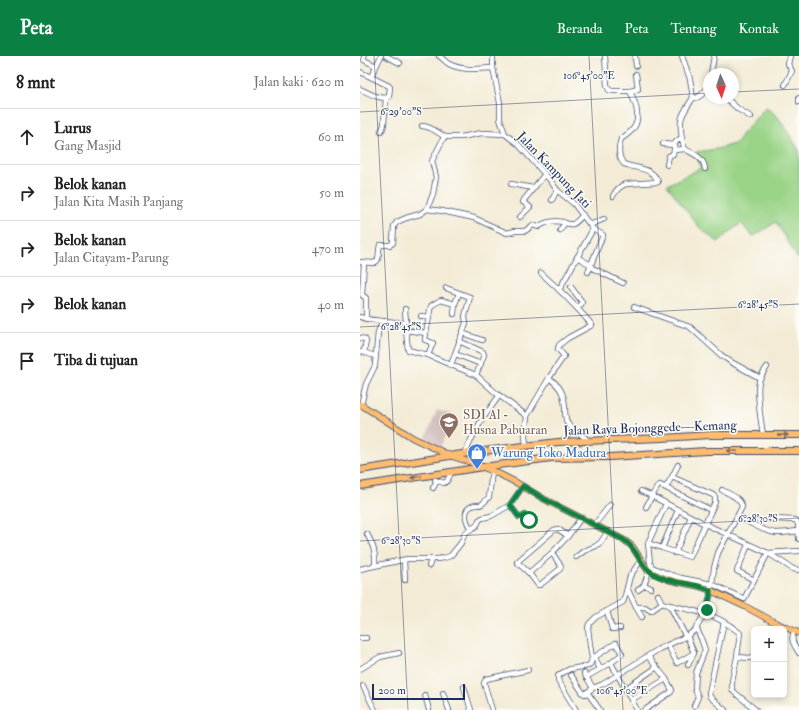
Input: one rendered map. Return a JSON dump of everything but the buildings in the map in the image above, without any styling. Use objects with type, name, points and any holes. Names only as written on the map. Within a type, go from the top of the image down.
[{"type":"highway","name":"Jalan Raya Bojonggede—Kemang","points":[[360,470],[558,442],[710,435],[799,435]]},
{"type":"highway","name":"Jalan Raya Bojonggede—Kemang","points":[[360,486],[452,471],[551,458],[610,457],[706,451],[799,451]]},
{"type":"main road","points":[[361,404],[414,438],[451,456],[483,467],[523,486],[544,499],[624,540],[630,544],[649,571],[670,580],[698,586],[711,587],[776,626]]},
{"type":"main road","points":[[787,629],[797,632]]},
{"type":"street","points":[[371,77],[382,56]]},
{"type":"street","points":[[386,56],[400,63]]},
{"type":"street","points":[[439,56],[449,64],[464,68],[474,70],[493,68]]},
{"type":"street","name":"Jalan Kampung Jati","points":[[493,56],[493,68],[500,106],[500,119],[505,134],[518,144],[557,190],[568,198],[592,227],[603,236],[591,266]]},
{"type":"street","points":[[605,56],[608,89],[612,91],[630,91],[638,89],[636,74]]},
{"type":"street","points":[[635,56],[636,66]]},
{"type":"street","points":[[682,56],[690,79],[693,98],[681,118],[684,149]]},
{"type":"street","points":[[711,68],[714,56]]},
{"type":"street","points":[[785,85],[792,71],[788,65],[790,56]]},
{"type":"street","points":[[362,57],[376,66]]},
{"type":"street","points":[[360,72],[390,87],[389,97],[386,98],[384,124],[381,131]]},
{"type":"street","points":[[360,89],[386,98]]},
{"type":"street","points":[[613,196],[622,185],[658,182],[655,176],[649,171],[623,164],[620,156],[620,139],[632,130],[637,122],[636,105],[630,91]]},
{"type":"street","points":[[693,98],[699,97],[703,93]]},
{"type":"street","points":[[733,104],[751,117]]},
{"type":"street","points":[[422,126],[430,128],[445,137],[482,133],[505,134]]},
{"type":"street","points":[[427,210],[433,194],[436,177],[432,161],[445,137]]},
{"type":"street","points":[[667,166],[669,156],[673,154],[676,142],[682,138]]},
{"type":"street","points":[[663,144],[684,149],[700,158],[704,163],[705,169]]},
{"type":"street","points":[[520,217],[530,207],[523,202],[524,200],[545,174]]},
{"type":"street","points":[[511,184],[534,188]]},
{"type":"street","points":[[552,200],[557,190]]},
{"type":"street","points":[[366,320],[366,298],[362,295],[362,262],[376,262],[379,258],[380,246],[390,245],[392,243],[394,226],[397,222],[427,210],[442,211],[474,218],[508,233],[527,230],[533,225],[538,227],[551,222],[569,224],[574,223],[583,215]]},
{"type":"street","points":[[559,290],[592,227],[604,219]]},
{"type":"street","points":[[560,230],[565,223]]},
{"type":"street","points":[[577,257],[623,283]]},
{"type":"street","points":[[588,272],[591,266]]},
{"type":"street","points":[[526,446],[527,416],[549,378],[564,356],[558,348],[560,343],[592,325],[578,308],[541,273]]},
{"type":"street","points":[[571,287],[582,302],[578,308]]},
{"type":"street","points":[[446,288],[470,297],[466,323],[451,365]]},
{"type":"street","points":[[454,314],[455,304],[459,293]]},
{"type":"street","points":[[428,355],[433,343],[425,340],[430,306],[440,300],[455,304]]},
{"type":"street","points":[[634,307],[690,327],[731,362],[760,378]]},
{"type":"street","points":[[405,309],[408,350],[428,355],[476,375],[499,396],[527,416]]},
{"type":"street","points":[[421,316],[429,317]]},
{"type":"street","points":[[360,317],[366,320],[383,320],[406,323]]},
{"type":"street","points":[[361,404],[366,384],[375,366],[378,332],[383,320]]},
{"type":"street","points":[[406,330],[426,333]]},
{"type":"street","points":[[462,333],[482,340]]},
{"type":"street","points":[[360,338],[366,340],[361,352],[375,356]]},
{"type":"street","points":[[459,341],[483,352],[484,355],[476,375]]},
{"type":"street","points":[[455,354],[481,364]]},
{"type":"street","points":[[763,435],[759,384],[760,378],[767,367]]},
{"type":"street","points":[[549,378],[555,382],[564,397],[565,417],[567,422],[572,428],[589,441]]},
{"type":"street","points":[[465,454],[481,421],[499,396]]},
{"type":"street","points":[[666,487],[678,465]]},
{"type":"street","points":[[433,488],[436,480],[444,483],[447,481],[452,471]]},
{"type":"street","points":[[471,529],[466,518],[467,511],[472,506],[482,504],[489,497],[492,471]]},
{"type":"street","points":[[648,543],[690,557],[715,501],[714,496],[672,477]]},
{"type":"street","points":[[646,507],[658,485],[666,487],[711,510]]},
{"type":"street","points":[[360,569],[404,560],[431,560],[444,558],[452,554],[461,543],[464,534],[476,526],[482,518],[491,516],[510,505],[523,486]]},
{"type":"street","points":[[571,675],[583,694],[604,684],[648,656],[697,629],[706,614],[716,557],[742,507],[739,500],[722,490]]},
{"type":"street","points":[[641,491],[727,535],[768,553],[793,569],[799,570]]},
{"type":"street","points":[[666,504],[648,543],[650,563],[652,567],[668,574],[744,599],[768,553]]},
{"type":"street","points":[[510,505],[519,517],[527,516],[529,520],[525,524]]},
{"type":"street","points":[[595,524],[610,505]]},
{"type":"street","points":[[662,548],[678,510]]},
{"type":"street","points":[[738,516],[755,526],[771,532],[798,531]]},
{"type":"street","points":[[675,553],[691,517]]},
{"type":"street","points":[[529,573],[552,553],[568,536],[581,518]]},
{"type":"street","points":[[771,519],[796,520],[798,524],[799,539]]},
{"type":"street","points":[[552,553],[560,566],[560,570],[540,585],[538,585],[517,561],[554,530],[558,530],[568,536]]},
{"type":"street","points":[[576,557],[596,546],[608,531]]},
{"type":"street","points":[[367,534],[375,553],[375,565]]},
{"type":"street","points":[[748,545],[737,571],[754,580]]},
{"type":"street","points":[[768,553],[799,552]]},
{"type":"street","points":[[404,560],[405,580]]},
{"type":"street","points":[[429,566],[431,560]]},
{"type":"street","points":[[576,710],[557,677],[562,673],[591,664],[592,658],[588,625],[596,617],[623,602],[630,576],[641,560]]},
{"type":"street","points":[[638,590],[644,585],[649,571]]},
{"type":"street","points":[[644,585],[651,588]]},
{"type":"street","points":[[627,588],[642,617]]},
{"type":"street","points":[[658,595],[662,602],[670,606],[706,614],[724,622],[740,633],[732,689],[753,709]]},
{"type":"street","points":[[636,607],[645,607],[651,612],[662,602]]},
{"type":"street","points":[[670,606],[694,653]]},
{"type":"street","points":[[607,611],[612,629],[620,628]]},
{"type":"street","points":[[724,622],[709,693],[710,697],[725,710]]},
{"type":"street","points":[[694,706],[698,698],[695,689],[696,672],[705,650],[697,629]]},
{"type":"street","points":[[797,632],[792,636],[792,640],[799,653]]},
{"type":"street","points":[[360,638],[366,638]]},
{"type":"street","points":[[593,688],[585,675],[600,669],[611,663],[622,654],[616,643],[596,656],[600,669]]},
{"type":"street","points":[[668,645],[677,663],[694,653]]},
{"type":"street","points":[[360,669],[380,657],[399,652]]},
{"type":"street","points":[[688,665],[694,653]]},
{"type":"street","points":[[645,710],[652,708],[672,691],[672,688],[666,679],[648,656]]},
{"type":"street","points":[[737,657],[750,658]]},
{"type":"street","points":[[611,663],[624,689],[637,710]]},
{"type":"street","points":[[624,689],[657,667]]},
{"type":"street","points":[[492,710],[484,683],[486,679],[528,670]]},
{"type":"street","points":[[631,700],[666,679]]},
{"type":"street","points":[[364,686],[375,710]]},
{"type":"street","points":[[464,688],[471,710]]},
{"type":"street","points":[[587,692],[600,710]]},
{"type":"street","points":[[443,693],[449,710]]},
{"type":"street","points":[[425,695],[429,710]]},
{"type":"shaded area","points":[[437,410],[453,415],[440,449],[424,442]]},
{"type":"green space","points":[[766,107],[778,117],[799,150],[798,259],[776,222],[752,236],[741,223],[718,242],[699,227],[667,185],[701,168],[696,152],[717,149],[737,143],[741,135]]},
{"type":"place","name":"SDI Al - Husna Pabuaran","points":[[449,439]]},
{"type":"place","name":"Warung Toko Madura","points":[[477,470]]},
{"type":"route","points":[[529,520],[526,515],[519,517],[510,505],[523,486],[544,499],[608,531],[630,544],[649,571],[670,580],[710,590],[707,610]]}]
